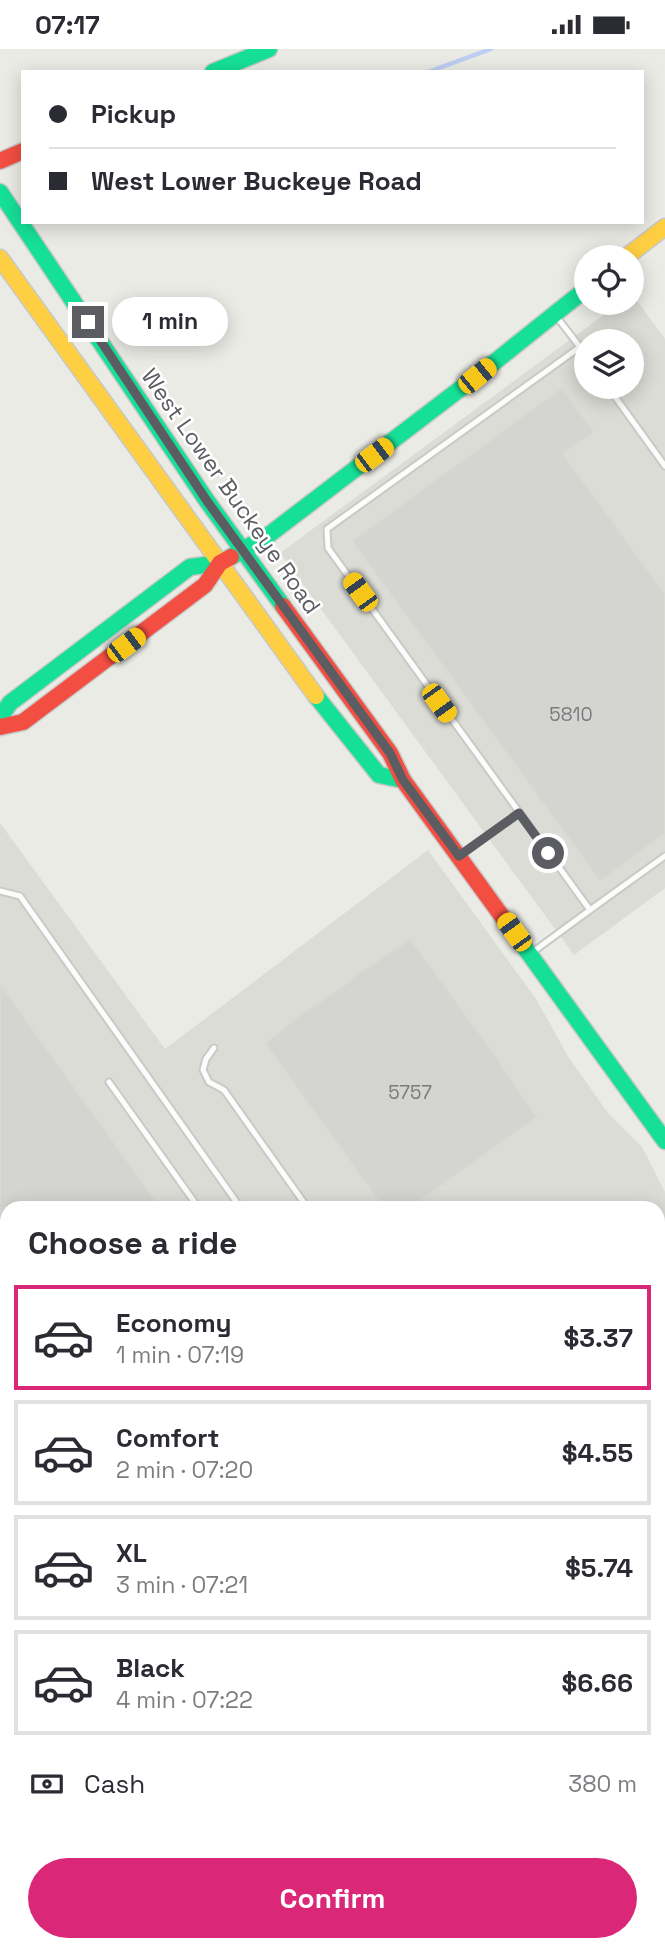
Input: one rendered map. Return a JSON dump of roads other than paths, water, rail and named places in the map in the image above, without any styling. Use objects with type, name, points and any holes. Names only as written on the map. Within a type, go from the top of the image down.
[{"type":"main road","points":[[218,70],[269,49]]},
{"type":"main road","points":[[0,161],[21,152]]},
{"type":"main road","name":"West Lower Buckeye Road","points":[[0,192],[21,223]]},
{"type":"main road","name":"West Lower Buckeye Road","points":[[21,224],[207,501],[390,753],[403,780],[665,1141]]},
{"type":"main road","points":[[642,245],[665,227]]},
{"type":"main road","points":[[0,258],[357,751],[379,775],[403,780]]},
{"type":"main road","points":[[0,717],[10,703],[190,567],[220,563],[270,534],[574,299]]},
{"type":"main road","points":[[0,727],[23,722],[34,714],[205,585],[220,563]]},
{"type":"lane","points":[[555,314],[574,339]]},
{"type":"lane","points":[[574,351],[327,529],[328,548],[590,911]]},
{"type":"lane","points":[[617,399],[665,466]]},
{"type":"lane","points":[[459,856],[519,813]]},
{"type":"lane","points":[[530,954],[665,856]]},
{"type":"lane","points":[[0,891],[20,896],[236,1201]]},
{"type":"lane","points":[[214,1048],[206,1059],[203,1070],[209,1082],[223,1090],[303,1201]]},
{"type":"lane","points":[[109,1082],[194,1201]]},
{"type":"waterway","points":[[433,70],[491,49]]}]
